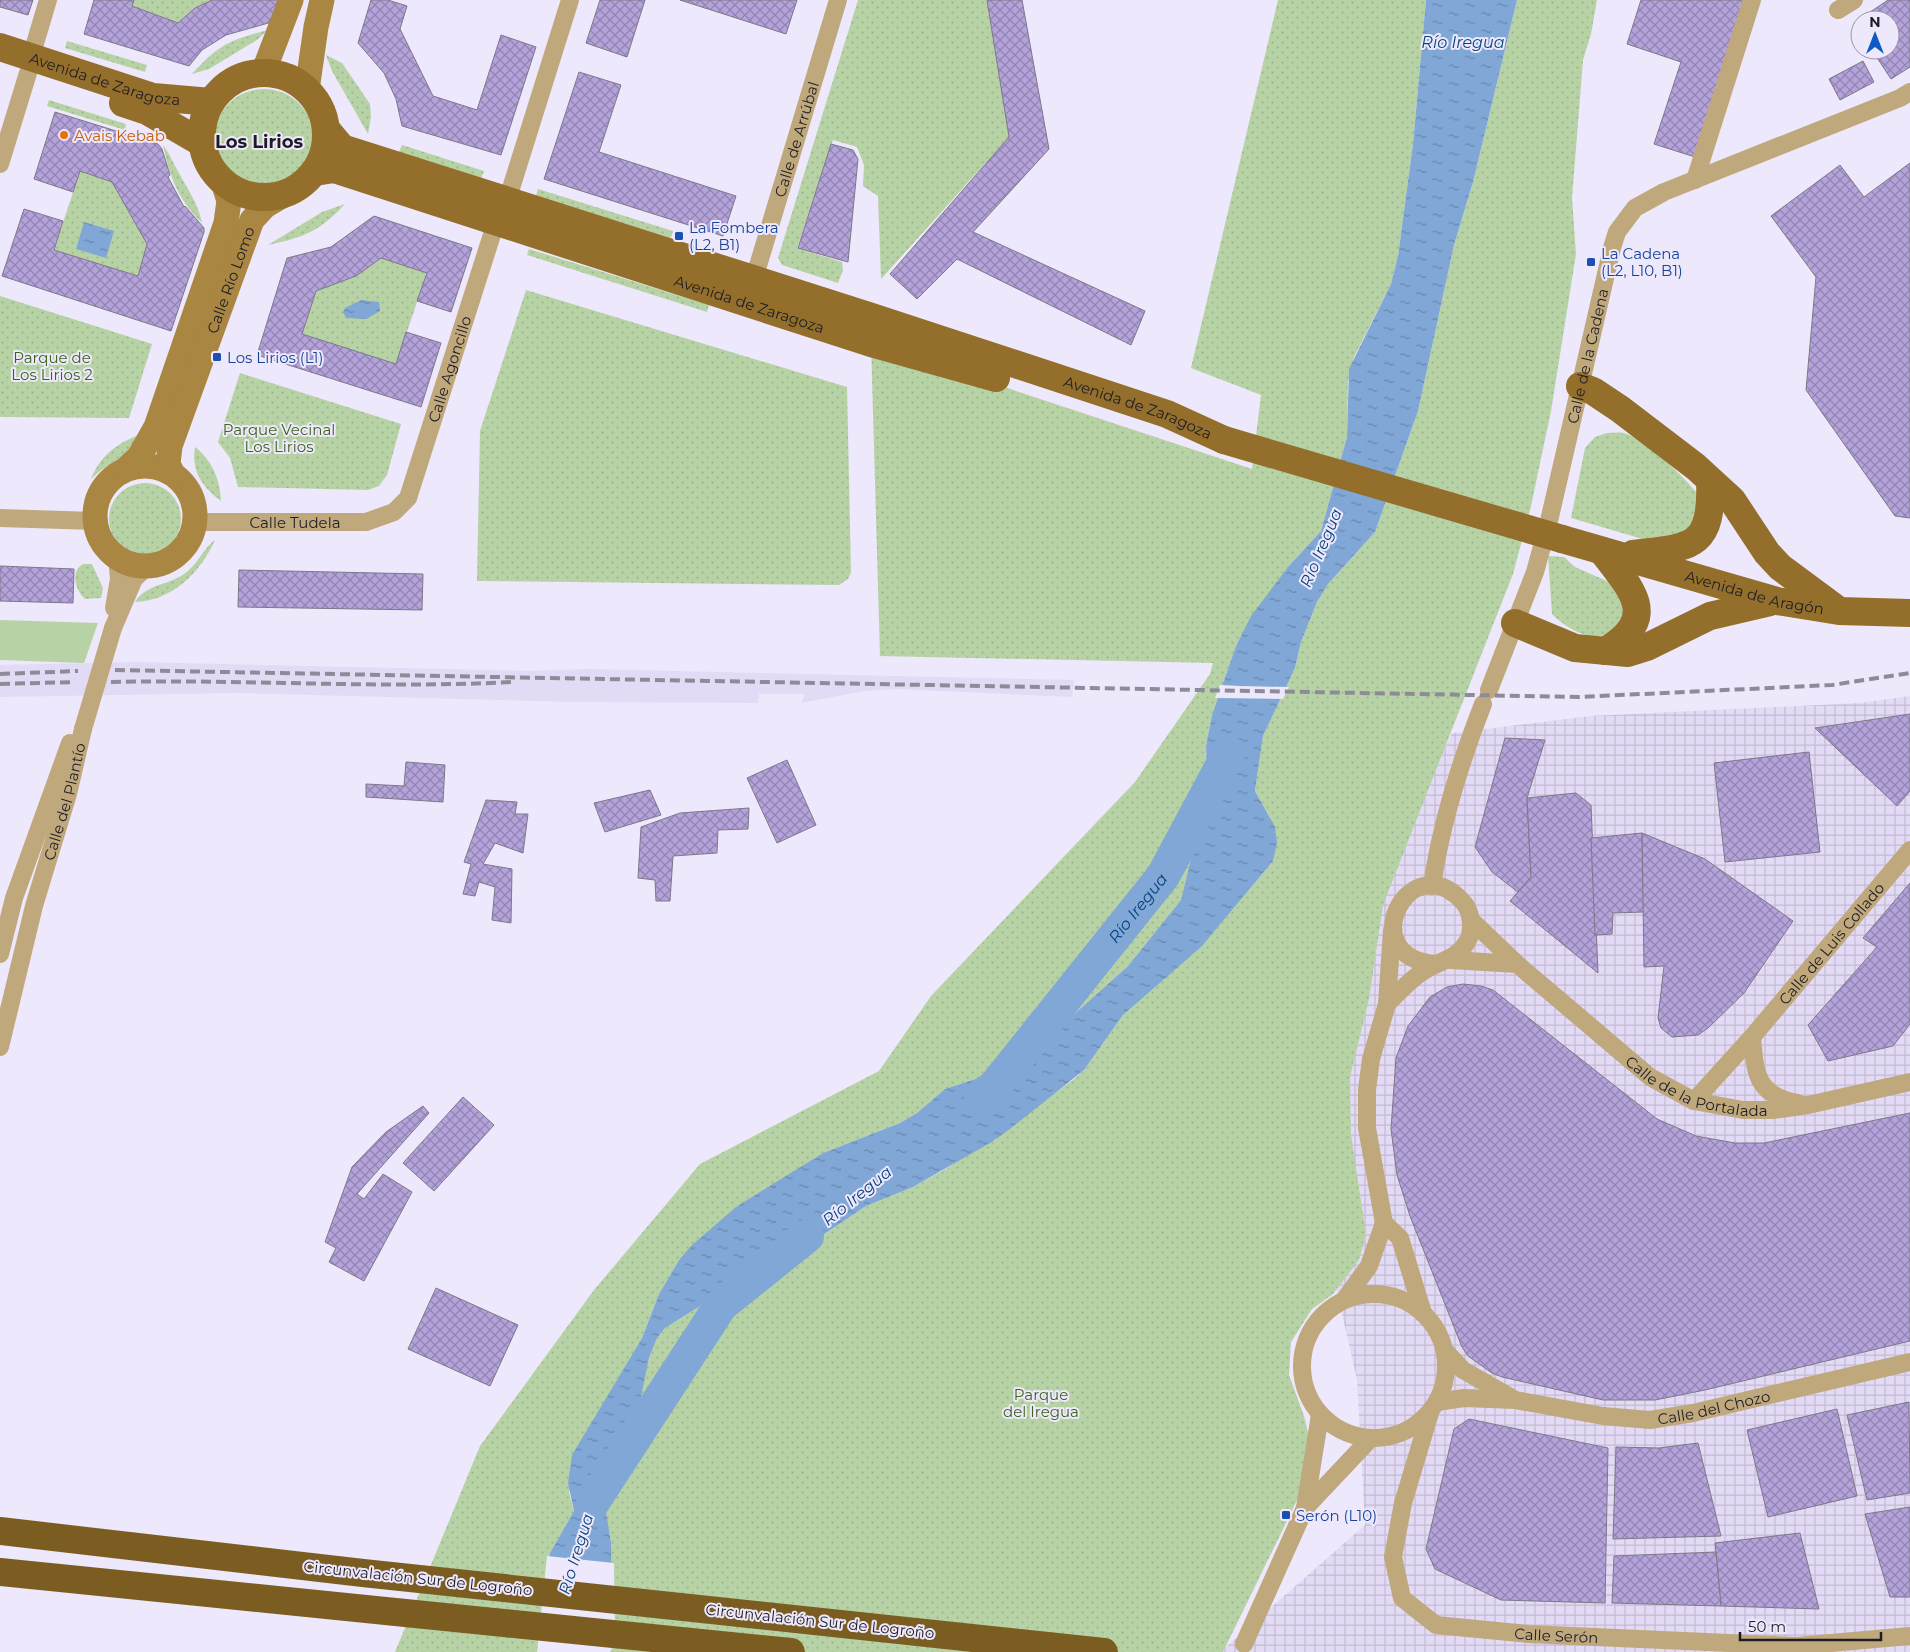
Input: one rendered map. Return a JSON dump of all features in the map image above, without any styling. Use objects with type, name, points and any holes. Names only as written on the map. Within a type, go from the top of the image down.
[{"type":"highway","name":"Circunvalación Sur de Logroño","points":[[15,1530],[396,1576],[1104,1652]]},
{"type":"highway","points":[[6,1578],[396,1610],[791,1652]]},
{"type":"main road","points":[[263,73],[291,0]]},
{"type":"main road","points":[[307,90],[313,41],[322,0]]},
{"type":"main road","name":"Avenida de Zaragoza","points":[[0,47],[29,65],[147,111],[202,144]]},
{"type":"main road","name":"Avenida de Zaragoza","points":[[0,65],[29,65],[153,96],[211,102]]},
{"type":"main road","points":[[263,73],[286,77],[307,90],[317,101],[326,129],[326,144],[322,159],[315,172],[294,190],[276,196],[257,197],[239,192],[223,182],[206,158],[202,144],[203,122],[211,102],[225,86],[242,76],[263,73]]},
{"type":"main road","name":"Avenida de Zaragoza","points":[[326,129],[342,148],[502,211],[871,343],[1224,440]]},
{"type":"main road","name":"Avenida de Zaragoza","points":[[315,172],[334,169],[502,211],[754,279],[1167,414],[1224,440]]},
{"type":"main road","name":"Calle Río Lomo","points":[[126,469],[139,457],[156,427],[226,223],[229,201],[223,182]]},
{"type":"main road","name":"Calle Río Lomo","points":[[173,474],[168,464],[170,446],[252,220],[265,206],[294,190]]},
{"type":"main road","points":[[1580,386],[1592,391],[1620,409],[1683,456],[1732,500],[1767,553],[1780,567],[1839,611]]},
{"type":"main road","name":"Avenida de Aragón","points":[[1224,440],[1562,538],[1610,554],[1777,601],[1839,611],[1910,613]]},
{"type":"main road","points":[[150,466],[173,474],[184,483],[191,495],[195,508],[196,522],[192,536],[184,548],[162,563],[148,566],[132,564],[117,557],[106,547],[95,521],[96,504],[102,490],[113,477],[126,469],[150,466]]},
{"type":"main road","points":[[1605,651],[1627,636],[1636,621],[1638,607],[1633,590],[1610,554],[1668,551],[1694,542],[1707,523],[1710,481]]},
{"type":"main road","points":[[1515,623],[1565,645],[1585,651],[1636,652],[1710,616],[1777,601]]},
{"type":"street","points":[[0,164],[48,0]]},
{"type":"street","name":"Calle Agoncillo","points":[[394,512],[408,498],[570,0]]},
{"type":"street","name":"Calle de Arrúbal","points":[[754,279],[838,0]]},
{"type":"street","points":[[1695,180],[1752,0]]},
{"type":"street","points":[[1838,10],[1854,0]]},
{"type":"street","name":"Calle de la Cadena","points":[[1432,886],[1444,822],[1467,746],[1535,572],[1549,521],[1606,266],[1617,232],[1635,208],[1657,195],[1900,98],[1910,92]]},
{"type":"street","name":"Calle Tudela","points":[[196,522],[366,522],[394,512]]},
{"type":"street","points":[[0,518],[95,521]]},
{"type":"street","name":"Calle del Plantío","points":[[111,628],[119,578],[117,557]]},
{"type":"street","name":"Calle del Plantío","points":[[0,954],[14,898],[80,728],[111,628],[134,578],[148,566]]},
{"type":"street","name":"Calle del Plantío","points":[[0,1047],[34,906],[68,794],[80,728]]},
{"type":"street","name":"Calle de Luis Collado","points":[[1694,1100],[1752,1037],[1910,850]]},
{"type":"street","points":[[1345,1299],[1369,1266],[1384,1223],[1368,1128],[1367,1090],[1371,1059],[1387,1004],[1393,915],[1400,901],[1411,891],[1425,886],[1441,886],[1455,893],[1466,905],[1471,920],[1470,936],[1463,949],[1443,962],[1418,974],[1387,1004]]},
{"type":"street","name":"Calle de la Portalada","points":[[1471,920],[1517,964],[1650,1077],[1694,1100],[1744,1110],[1773,1110],[1808,1105],[1910,1082]]},
{"type":"street","points":[[1392,930],[1397,944],[1407,956],[1420,963],[1517,964]]},
{"type":"street","points":[[1752,1037],[1754,1066],[1762,1087],[1777,1099],[1808,1105]]},
{"type":"street","points":[[1384,1223],[1400,1238],[1423,1313]]},
{"type":"street","points":[[1365,1294],[1386,1295],[1406,1301],[1423,1313],[1437,1330],[1445,1351],[1446,1378],[1434,1408],[1413,1428],[1393,1437],[1370,1439],[1352,1436],[1334,1428],[1320,1415],[1307,1396],[1301,1373],[1303,1350],[1312,1328],[1330,1308],[1345,1299],[1365,1294]]},
{"type":"street","name":"Calle del Chozo","points":[[1445,1351],[1463,1370],[1515,1400]]},
{"type":"street","name":"Calle del Chozo","points":[[1434,1408],[1464,1398],[1515,1400],[1603,1416],[1650,1420],[1693,1413],[1910,1362]]},
{"type":"street","name":"Calle Serón","points":[[1434,1408],[1403,1503],[1393,1557],[1402,1598],[1436,1625],[1528,1634],[1797,1646],[1910,1636]]},
{"type":"street","points":[[1244,1644],[1305,1508],[1320,1415]]},
{"type":"street","points":[[1305,1508],[1370,1439]]},
{"type":"shaded area","points":[[138,662],[530,671],[588,669],[1074,680],[1072,697],[897,689],[865,691],[801,703],[805,694],[759,694],[758,703],[574,702],[240,693],[0,697],[0,665]]},
{"type":"shaded area","points":[[1910,696],[1910,1652],[1220,1652],[1365,1525],[1357,1380],[1314,1192],[1393,853],[1452,733],[1590,716],[1860,703]]},
{"type":"green space","points":[[134,0],[212,0],[195,8],[178,23],[132,6]]},
{"type":"green space","points":[[858,0],[987,0],[1009,137],[881,279],[878,196],[863,186],[864,165],[857,147],[833,140],[797,248],[842,262],[843,270],[838,283],[782,265],[778,258]]},
{"type":"green space","points":[[1278,0],[1426,0],[1413,144],[1398,256],[1391,284],[1354,357],[1348,381],[1347,437],[1321,531],[1288,567],[1246,627],[1236,646],[1212,715],[1206,746],[1209,816],[1193,850],[1181,900],[1128,966],[1025,1058],[997,1072],[945,1089],[917,1113],[900,1123],[823,1153],[771,1187],[679,1260],[659,1294],[642,1338],[589,1428],[569,1492],[574,1511],[550,1553],[539,1652],[395,1652],[480,1446],[594,1290],[700,1164],[879,1071],[931,996],[1135,782],[1210,674],[1213,663],[880,656],[871,343],[1252,469],[1261,395],[1191,368]]},
{"type":"green space","name":"Parque del Iregua","points":[[1517,0],[1597,0],[1591,34],[1583,60],[1572,198],[1576,254],[1551,411],[1531,506],[1513,574],[1383,905],[1369,999],[1350,1077],[1351,1135],[1366,1234],[1359,1260],[1333,1294],[1312,1309],[1291,1342],[1289,1375],[1304,1416],[1310,1441],[1304,1486],[1223,1652],[607,1652],[606,1512],[623,1448],[632,1429],[649,1358],[657,1338],[665,1328],[745,1278],[802,1249],[866,1206],[913,1187],[946,1169],[1073,1080],[1084,1070],[1123,1015],[1211,935],[1273,861],[1276,834],[1269,816],[1255,791],[1263,736],[1295,668],[1301,642],[1317,602],[1328,584],[1375,532],[1418,411],[1454,245],[1473,182]]},
{"type":"green space","points":[[268,30],[257,40],[209,69],[192,74],[210,56],[226,44]]},
{"type":"green space","points":[[67,41],[147,65],[145,72],[65,48]]},
{"type":"green space","points":[[326,55],[342,63],[370,104],[371,117],[368,134],[332,71]]},
{"type":"green space","points":[[264,89],[274,90],[292,97],[306,111],[313,129],[313,149],[306,167],[292,181],[274,188],[264,189],[254,188],[236,181],[222,167],[215,149],[214,139],[215,129],[222,111],[236,97],[254,90]]},
{"type":"green space","points":[[49,100],[126,124],[125,130],[47,106]]},
{"type":"green space","points":[[163,145],[198,209],[202,223],[187,205],[176,187]]},
{"type":"green space","points":[[402,145],[484,171],[481,178],[399,152]]},
{"type":"green space","points":[[80,171],[112,182],[147,244],[138,276],[54,250]]},
{"type":"green space","points":[[538,189],[673,231],[671,238],[536,196]]},
{"type":"green space","points":[[345,204],[327,221],[310,232],[268,245],[322,212]]},
{"type":"green space","points":[[529,249],[709,305],[707,312],[527,255]]},
{"type":"green space","points":[[381,258],[427,273],[396,364],[302,334],[316,291],[356,276]]},
{"type":"green space","points":[[526,290],[847,387],[851,572],[848,579],[839,585],[477,581],[480,431]]},
{"type":"green space","name":"Parque de Los Lirios 2","points":[[0,296],[152,344],[129,418],[0,417]]},
{"type":"green space","name":"Parque Vecinal Los Lirios","points":[[240,373],[401,424],[387,475],[379,486],[368,490],[238,487],[230,458],[218,442]]},
{"type":"green space","points":[[144,433],[133,447],[91,479],[100,463],[112,450],[127,440]]},
{"type":"green space","points":[[1607,433],[1623,433],[1641,441],[1683,477],[1697,493],[1698,519],[1683,537],[1646,540],[1571,518],[1585,448],[1595,437]]},
{"type":"green space","points":[[195,447],[206,458],[214,471],[221,501],[208,490],[199,478],[195,464]]},
{"type":"green space","points":[[145,483],[165,489],[175,499],[181,519],[175,539],[165,549],[145,555],[125,549],[115,539],[109,519],[115,499],[125,489]]},
{"type":"green space","points":[[215,540],[202,563],[184,583],[161,596],[135,602],[153,587],[175,579],[189,570]]},
{"type":"green space","points":[[1548,556],[1564,557],[1575,567],[1616,585],[1628,612],[1613,631],[1597,636],[1580,633],[1565,625],[1552,614]]},
{"type":"green space","points":[[83,564],[92,564],[103,588],[101,598],[85,599],[79,591],[75,576],[76,571]]},
{"type":"green space","points":[[0,620],[98,623],[84,663],[0,660]]},
{"type":"water","name":"Río Iregua","points":[[1426,0],[1517,0],[1473,182],[1454,245],[1418,411],[1375,532],[1328,584],[1317,602],[1301,642],[1295,668],[1263,736],[1255,791],[1275,827],[1277,843],[1273,861],[1202,946],[1123,1015],[1084,1070],[1010,1129],[990,1143],[913,1187],[866,1206],[802,1249],[745,1278],[665,1328],[657,1338],[649,1358],[637,1416],[623,1448],[606,1512],[611,1543],[612,1642],[539,1652],[550,1553],[574,1511],[568,1483],[572,1455],[642,1338],[659,1294],[679,1260],[692,1245],[736,1207],[823,1153],[900,1123],[917,1113],[945,1089],[997,1072],[1025,1058],[1128,966],[1181,900],[1193,850],[1209,816],[1206,746],[1212,715],[1236,646],[1251,616],[1288,567],[1321,531],[1347,437],[1349,369],[1391,284],[1398,256],[1413,144]]},
{"type":"water","points":[[84,222],[114,231],[106,258],[76,249]]},
{"type":"water","points":[[361,300],[379,302],[380,311],[366,319],[346,318],[343,312],[345,308]]},
{"type":"pier","points":[[1220,685],[1289,687],[1283,699],[1215,698]]},
{"type":"pier","points":[[547,1556],[614,1563],[615,1642],[610,1652],[537,1652]]},
{"type":"building","points":[[0,0],[33,0],[28,15],[0,7]]},
{"type":"building","points":[[94,0],[134,0],[132,6],[178,23],[195,8],[212,0],[278,0],[272,22],[226,35],[202,50],[189,66],[84,34]]},
{"type":"building","points":[[371,0],[388,0],[407,6],[400,29],[433,96],[477,110],[501,35],[536,47],[501,155],[402,126],[396,99],[384,73],[358,43]]},
{"type":"building","points":[[600,0],[645,0],[627,57],[586,43]]},
{"type":"building","points":[[680,0],[797,0],[786,34]]},
{"type":"building","points":[[987,0],[1022,0],[1049,149],[973,232],[1145,311],[1131,345],[957,259],[917,299],[890,274],[1009,137]]},
{"type":"building","points":[[1641,0],[1747,0],[1695,157],[1654,144],[1681,62],[1627,44]]},
{"type":"building","points":[[1888,0],[1910,0],[1910,67],[1891,79],[1879,60],[1900,60],[1900,10],[1873,10]]},
{"type":"building","points":[[1863,61],[1874,82],[1840,100],[1829,79]]},
{"type":"building","points":[[579,72],[621,85],[599,152],[736,196],[723,236],[544,179]]},
{"type":"building","points":[[55,112],[158,144],[162,149],[170,175],[168,177],[184,207],[204,228],[171,331],[2,276],[24,209],[63,221],[54,250],[138,276],[147,244],[112,182],[80,171],[73,192],[34,179]]},
{"type":"building","points":[[831,144],[853,150],[858,159],[848,262],[798,248]]},
{"type":"building","points":[[1910,163],[1910,518],[1895,516],[1806,390],[1816,277],[1771,216],[1840,165],[1864,197]]},
{"type":"building","points":[[374,216],[472,248],[451,312],[417,301],[427,273],[381,258],[356,276],[316,291],[302,334],[396,364],[406,332],[441,343],[421,407],[257,355],[287,258],[331,247]]},
{"type":"building","points":[[0,566],[74,569],[73,603],[0,601]]},
{"type":"building","points":[[239,570],[423,574],[422,610],[238,607]]},
{"type":"building","points":[[1910,714],[1910,791],[1897,806],[1815,728]]},
{"type":"building","points":[[1505,738],[1545,740],[1527,798],[1531,877],[1518,892],[1492,872],[1475,847]]},
{"type":"building","points":[[1809,752],[1820,852],[1725,862],[1714,763]]},
{"type":"building","points":[[787,760],[816,825],[777,843],[747,778]]},
{"type":"building","points":[[406,762],[445,765],[443,802],[366,797],[366,784],[404,786]]},
{"type":"building","points":[[650,790],[661,815],[605,832],[594,803]]},
{"type":"building","points":[[1576,793],[1591,805],[1598,973],[1510,901],[1531,877],[1527,798]]},
{"type":"building","points":[[486,800],[517,802],[515,814],[528,814],[523,853],[495,843],[483,864],[512,869],[511,923],[492,920],[495,887],[479,882],[475,896],[463,894],[471,864],[464,862]]},
{"type":"building","points":[[749,808],[748,829],[718,830],[717,853],[673,856],[670,901],[656,901],[655,880],[638,878],[641,827],[680,813]]},
{"type":"building","points":[[1642,833],[1644,912],[1613,913],[1612,934],[1595,935],[1591,838]]},
{"type":"building","points":[[1642,833],[1705,859],[1793,921],[1744,993],[1708,1028],[1698,1035],[1672,1037],[1661,1028],[1658,1018],[1664,966],[1644,967]]},
{"type":"building","points":[[1910,883],[1910,1024],[1893,1046],[1828,1061],[1808,1025],[1877,947],[1863,938]]},
{"type":"building","points":[[1463,984],[1481,986],[1493,990],[1657,1119],[1696,1136],[1735,1143],[1764,1143],[1910,1113],[1910,1341],[1705,1390],[1655,1400],[1603,1400],[1502,1377],[1492,1373],[1468,1356],[1462,1347],[1410,1216],[1397,1175],[1391,1129],[1396,1058],[1408,1026],[1430,997],[1447,987]]},
{"type":"building","points":[[463,1097],[494,1125],[434,1191],[403,1163]]},
{"type":"building","points":[[423,1106],[429,1113],[357,1194],[364,1199],[383,1174],[412,1192],[364,1281],[329,1262],[336,1248],[325,1242],[352,1167],[386,1132]]},
{"type":"building","points":[[436,1288],[518,1325],[490,1386],[408,1349]]},
{"type":"building","points":[[1909,1402],[1910,1493],[1867,1500],[1847,1415]]},
{"type":"building","points":[[1837,1409],[1857,1496],[1768,1517],[1747,1430]]},
{"type":"building","points":[[1469,1419],[1608,1448],[1605,1603],[1501,1600],[1435,1569],[1426,1549],[1454,1429]]},
{"type":"building","points":[[1698,1443],[1721,1536],[1613,1539],[1616,1447],[1659,1448]]},
{"type":"building","points":[[1910,1507],[1910,1597],[1890,1597],[1865,1514]]},
{"type":"building","points":[[1800,1533],[1819,1609],[1721,1606],[1715,1543]]},
{"type":"building","points":[[1716,1552],[1721,1606],[1612,1603],[1614,1556]]},
{"type":"waterway","name":"Río Iregua","points":[[981,1097],[995,1086],[1163,876],[1229,753]]},
{"type":"waterway","name":"Río Iregua","points":[[593,1502],[721,1305],[807,1236]]},
{"type":"railway","points":[[115,670],[1579,697],[1832,685],[1910,673]]},
{"type":"railway","points":[[0,674],[78,671]]},
{"type":"railway","points":[[0,684],[75,682]]},
{"type":"railway","points":[[111,682],[412,685],[512,682]]},
{"type":"place","name":"Avais Kebab","points":[[64,135]]},
{"type":"place","name":"La Fombera (L2, B1)","points":[[679,236]]},
{"type":"place","name":"La Cadena (L2, L10, B1)","points":[[1591,262]]},
{"type":"place","name":"Los Lirios (L1)","points":[[217,357]]},
{"type":"place","name":"Serón (L10)","points":[[1286,1515]]},
{"type":"district","name":"Los Lirios","points":[[259,142]]}]
